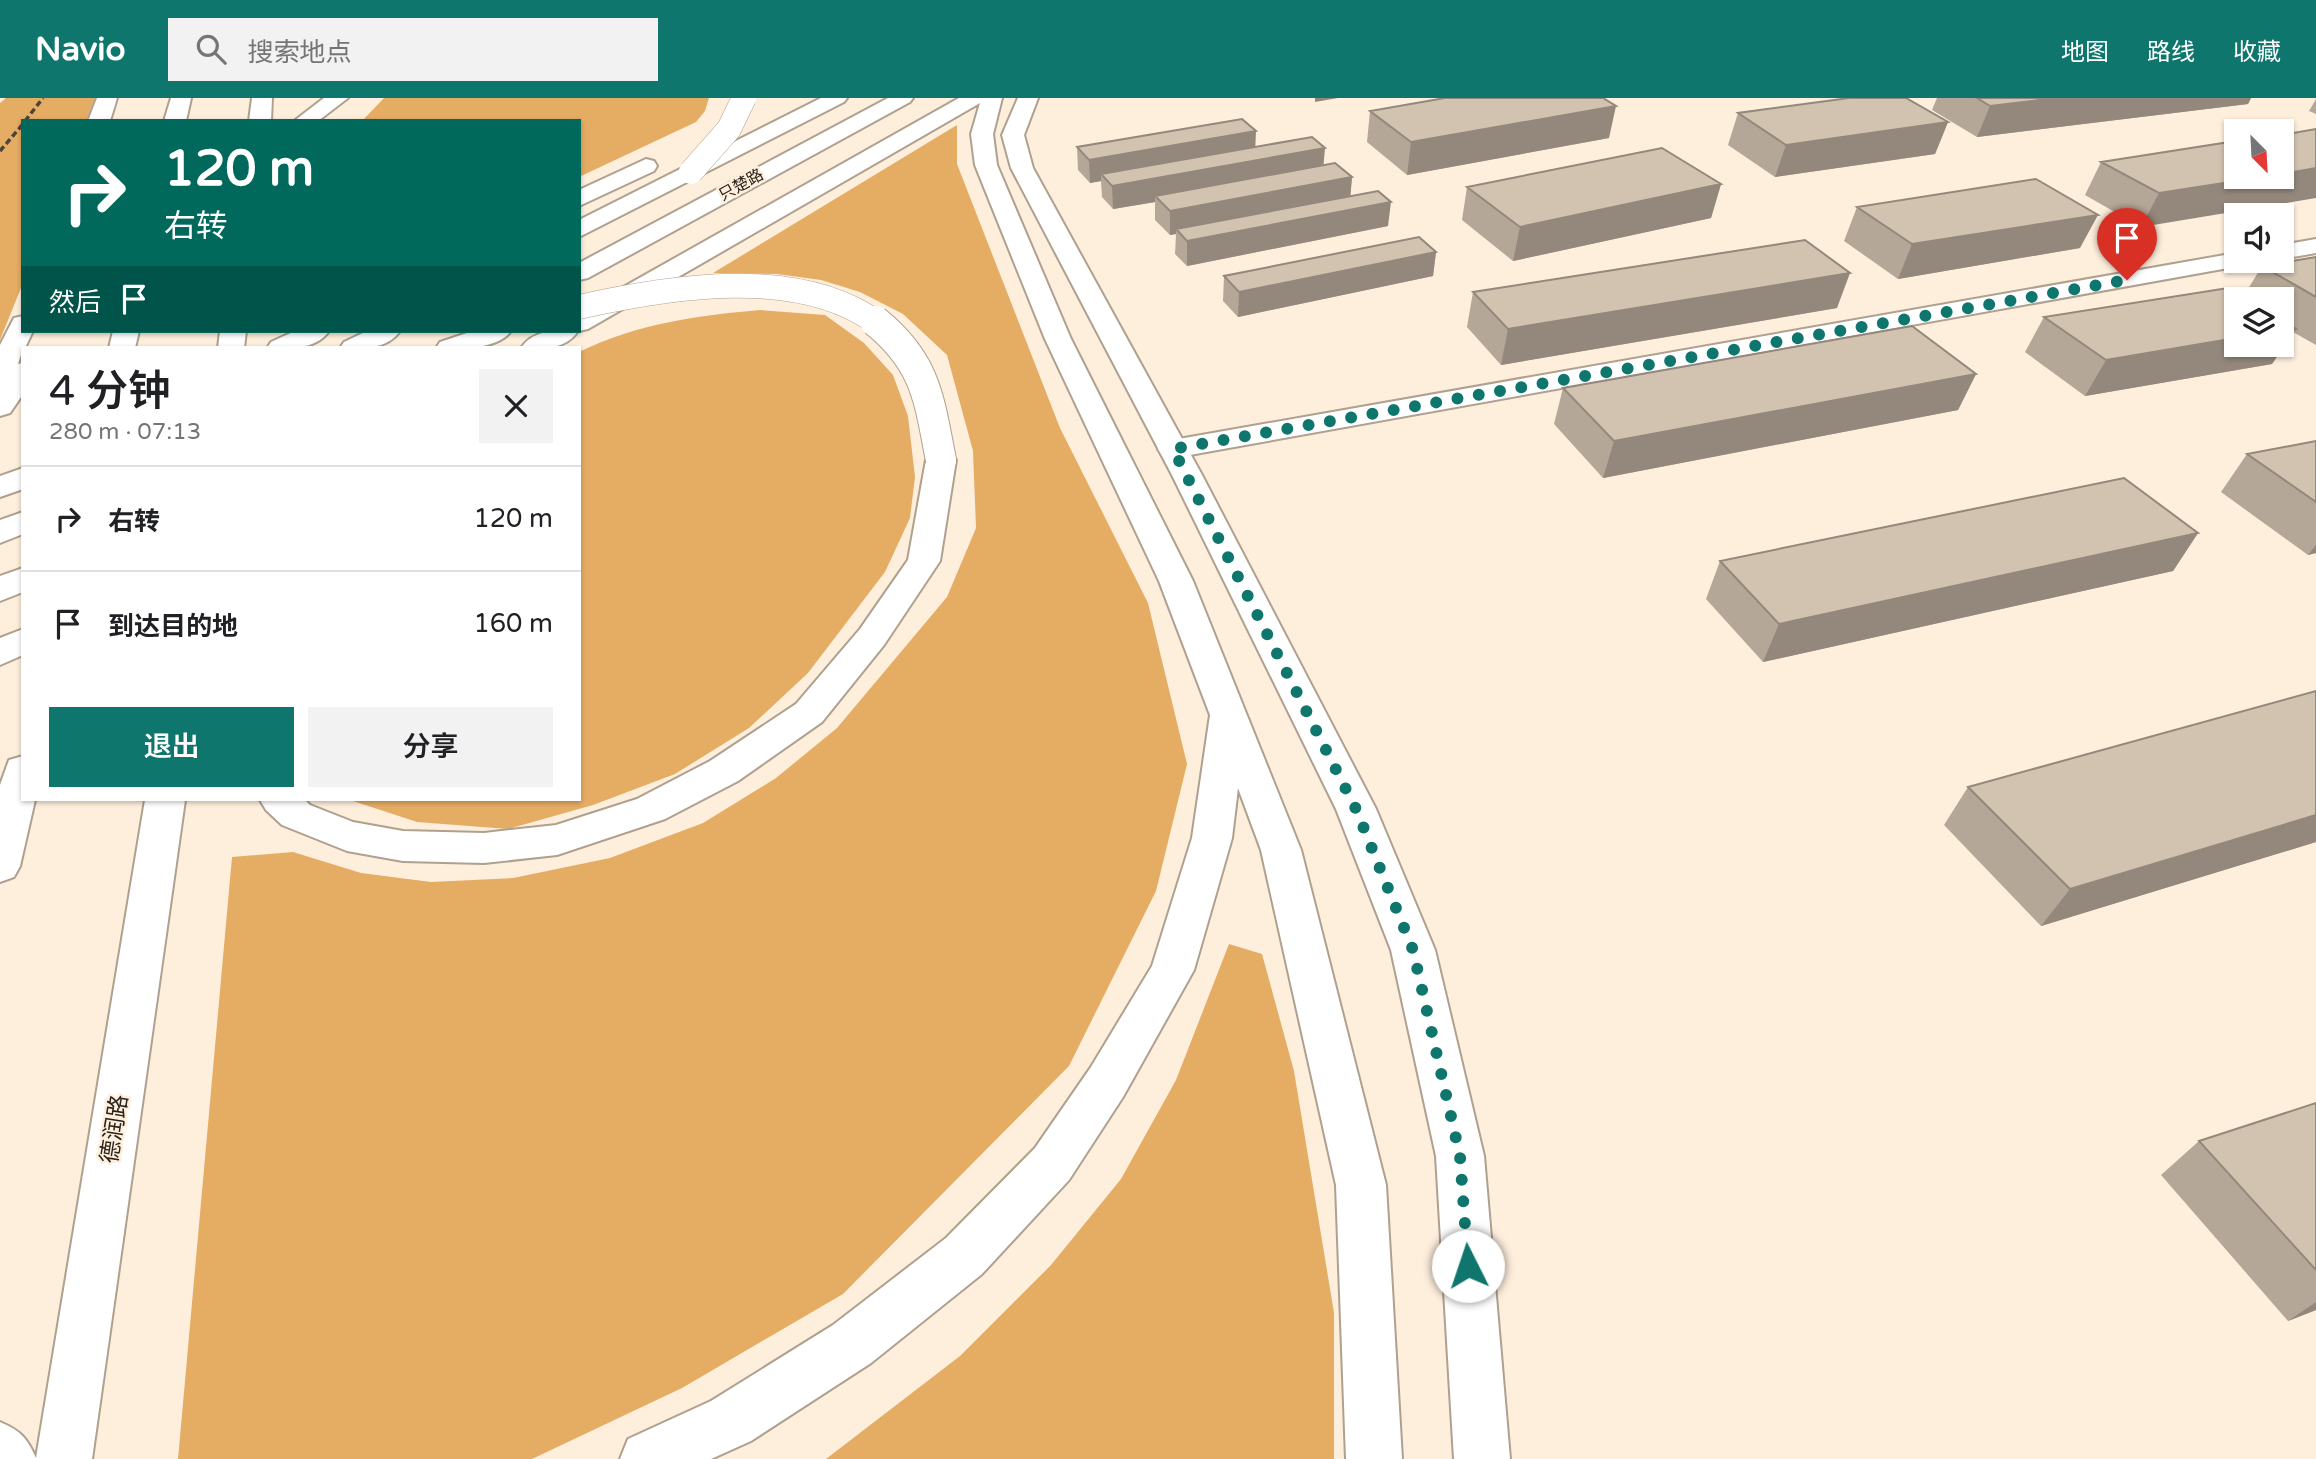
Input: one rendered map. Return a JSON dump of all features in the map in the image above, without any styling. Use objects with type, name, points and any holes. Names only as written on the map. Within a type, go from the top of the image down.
[{"type":"main road","points":[[100,119],[107,98]]},
{"type":"main road","points":[[115,119],[120,98]]},
{"type":"main road","points":[[176,119],[181,98]]},
{"type":"main road","points":[[260,119],[262,98]]},
{"type":"main road","points":[[307,119],[338,98]]},
{"type":"main road","name":"只楚路","points":[[581,229],[837,98]]},
{"type":"main road","name":"只楚路","points":[[581,272],[904,98]]},
{"type":"main road","points":[[581,322],[974,98]]},
{"type":"main road","points":[[992,98],[982,134],[986,165],[1058,340],[1176,581],[1281,850],[1361,1185],[1374,1459]]},
{"type":"main road","points":[[1028,98],[1013,135],[1022,168],[1173,449],[1356,809],[1413,950],[1460,1156],[1482,1459]]},
{"type":"main road","points":[[691,172],[720,141],[741,110],[751,104]]},
{"type":"main road","points":[[687,146],[751,104]]},
{"type":"main road","points":[[581,199],[663,158]]},
{"type":"main road","points":[[2294,250],[2316,246]]},
{"type":"main road","points":[[1173,449],[2224,262]]},
{"type":"main road","points":[[281,801],[296,816],[347,836],[404,846],[484,848],[557,840],[651,810],[724,771],[809,713],[872,637],[924,561],[941,460],[921,373],[886,331],[871,318],[815,296],[754,286],[643,293],[581,307]]},
{"type":"main road","points":[[0,374],[21,328]]},
{"type":"main road","points":[[285,346],[312,333]]},
{"type":"main road","points":[[358,346],[383,333]]},
{"type":"main road","points":[[445,346],[469,333]]},
{"type":"main road","points":[[456,346],[492,333]]},
{"type":"main road","points":[[538,346],[561,333]]},
{"type":"main road","points":[[0,407],[21,374]]},
{"type":"main road","points":[[0,488],[21,478]]},
{"type":"main road","points":[[0,533],[21,522]]},
{"type":"main road","points":[[0,590],[21,579]]},
{"type":"main road","points":[[0,653],[21,641]]},
{"type":"main road","points":[[648,1459],[731,1421],[852,1344],[964,1256],[1052,1164],[1107,1082],[1172,970],[1212,838],[1227,712]]},
{"type":"main road","points":[[0,866],[21,777]]},
{"type":"main road","name":"德润路","points":[[64,1459],[165,801]]},
{"type":"main road","points":[[0,1450],[8,1459]]},
{"type":"shaded area","points":[[6,98],[95,98],[87,119],[21,119],[21,288],[0,340],[0,103]]},
{"type":"shaded area","points":[[384,98],[709,98],[705,111],[696,122],[581,176],[581,119],[364,119]]},
{"type":"shaded area","points":[[957,125],[957,164],[1060,428],[1148,603],[1187,764],[1156,891],[1069,1066],[843,1294],[682,1388],[532,1459],[178,1459],[232,857],[293,852],[361,873],[431,882],[513,878],[610,858],[703,823],[776,778],[837,728],[947,597],[976,528],[973,451],[947,355],[903,314],[860,292],[821,280],[777,274],[713,273]]},
{"type":"shaded area","points":[[760,310],[825,315],[864,343],[893,375],[908,416],[915,477],[910,518],[885,572],[808,673],[749,728],[675,774],[593,805],[508,829],[417,822],[353,801],[581,801],[581,351],[624,334],[668,322]]},
{"type":"shaded area","points":[[1229,944],[1262,954],[1294,1071],[1334,1313],[1334,1459],[826,1459],[960,1356],[1051,1265],[1121,1179],[1176,1080]]},
{"type":"building","points":[[1445,98],[1603,98],[1616,106],[1411,142],[1370,111]]},
{"type":"building","points":[[1849,98],[1906,98],[1948,122],[1786,145],[1738,113]]},
{"type":"building","points":[[1977,98],[2056,98],[1990,106]]},
{"type":"building","points":[[1242,119],[1256,131],[1089,160],[1077,147]]},
{"type":"building","points":[[2316,129],[2316,168],[2294,172],[2294,133]]},
{"type":"building","points":[[1312,137],[1325,148],[1112,186],[1101,174]]},
{"type":"building","points":[[2224,143],[2224,183],[2159,193],[2101,162]]},
{"type":"building","points":[[1662,148],[1721,184],[1520,227],[1467,187]]},
{"type":"building","points":[[1335,163],[1352,177],[1170,211],[1155,196]]},
{"type":"building","points":[[2036,179],[2098,215],[1912,244],[1857,207]]},
{"type":"building","points":[[1378,191],[1391,202],[1187,241],[1176,229]]},
{"type":"building","points":[[1419,237],[1436,252],[1239,292],[1224,276]]},
{"type":"building","points":[[1805,240],[1850,273],[1508,329],[1473,292]]},
{"type":"building","points":[[2316,257],[2316,297],[2274,273],[2294,273],[2294,261]]},
{"type":"building","points":[[2224,289],[2224,340],[2106,360],[2044,317]]},
{"type":"building","points":[[1912,326],[1976,374],[1614,441],[1563,388]]},
{"type":"building","points":[[2316,441],[2316,502],[2247,454]]},
{"type":"building","points":[[2124,478],[2198,533],[1779,624],[1720,561]]},
{"type":"building","points":[[2316,691],[2316,815],[2070,889],[1968,787]]},
{"type":"building","points":[[2316,1103],[2316,1270],[2199,1141]]},
{"type":"railway","points":[[27,119],[43,98]]},
{"type":"railway","points":[[0,151],[21,126]]},
{"type":"route","points":[[1468,1266],[1460,1156],[1413,950],[1356,809],[1173,449],[2127,280]]}]
